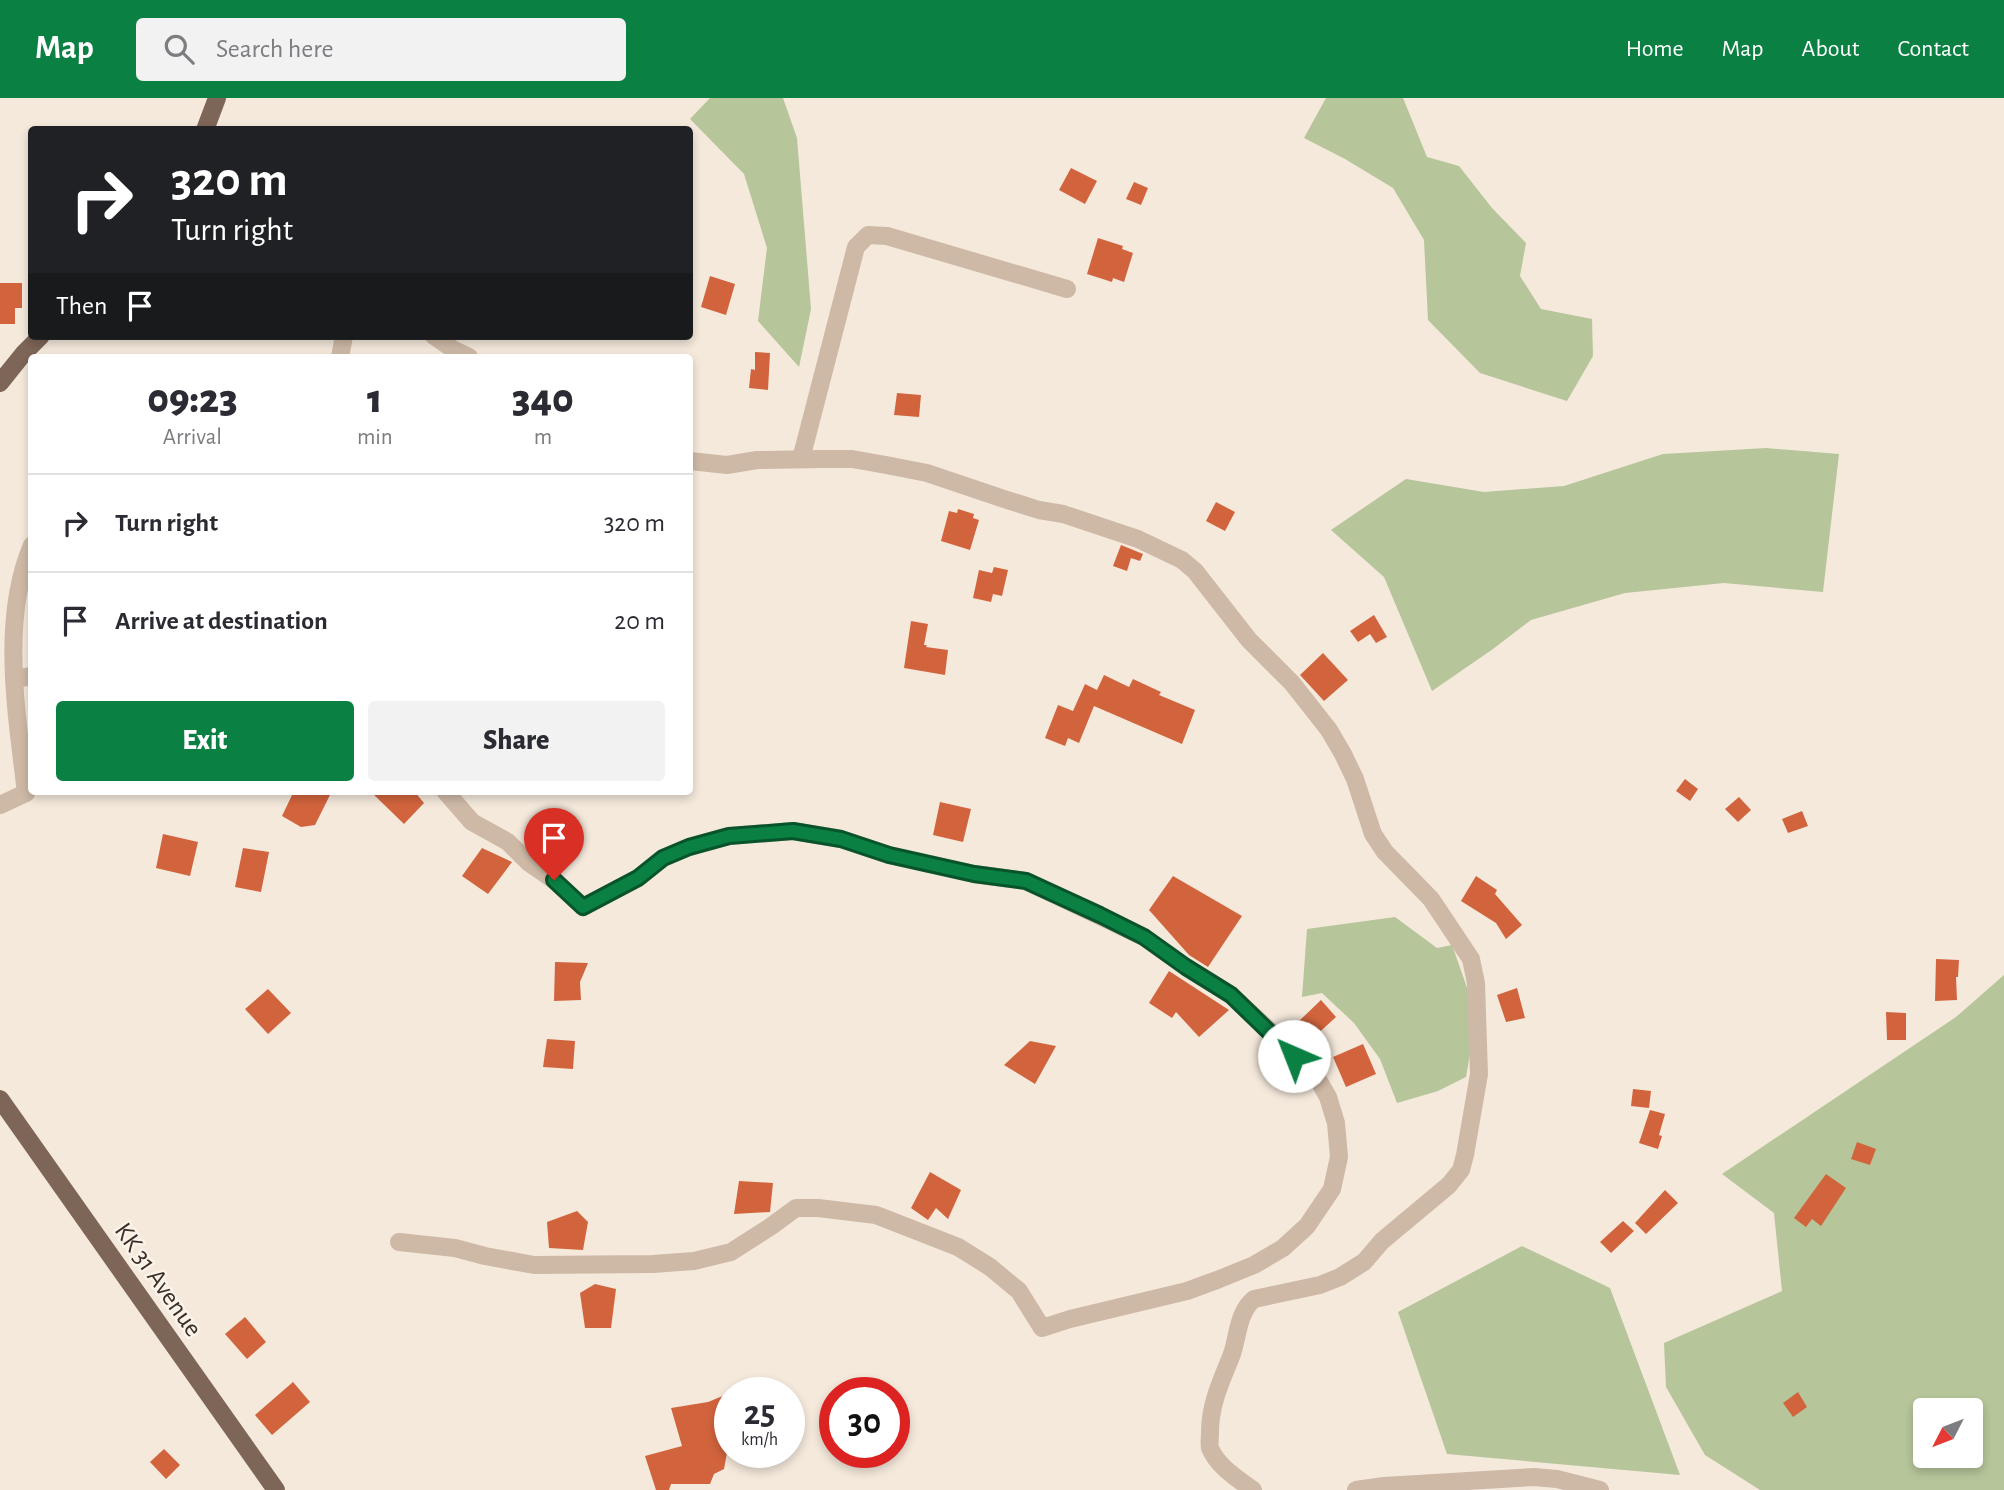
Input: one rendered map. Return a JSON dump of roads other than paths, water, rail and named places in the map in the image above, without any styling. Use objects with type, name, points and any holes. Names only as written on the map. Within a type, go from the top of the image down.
[{"type":"main road","points":[[206,126],[217,98]]},
{"type":"main road","points":[[0,383],[38,340]]},
{"type":"main road","name":"KK 31 Avenue","points":[[0,1099],[276,1490]]},
{"type":"street","points":[[801,459],[856,247],[868,235],[887,236],[1067,289]]},
{"type":"street","points":[[440,340],[463,354]]},
{"type":"street","points":[[693,461],[727,465],[757,460],[852,460],[927,473],[1003,499],[1113,530],[1182,560],[1195,571],[1249,640],[1292,683],[1329,730],[1355,779],[1373,834],[1385,852],[1431,899],[1471,959],[1476,983],[1479,1074],[1461,1170],[1449,1185],[1382,1241],[1364,1262],[1340,1278],[1320,1285],[1254,1299],[1248,1304],[1239,1324],[1233,1351],[1213,1403],[1210,1447],[1221,1465],[1253,1490]]},
{"type":"street","points":[[0,805],[26,793],[23,677],[12,645],[23,566],[28,554]]},
{"type":"street","points":[[398,1242],[455,1248],[534,1265],[653,1264],[694,1261],[731,1252],[796,1208],[876,1215],[958,1247],[990,1267],[1019,1290],[1042,1328],[1186,1291],[1254,1265],[1283,1248],[1307,1226],[1332,1189],[1339,1157],[1336,1123],[1328,1097],[1316,1076],[1231,995],[1144,937],[1026,881],[974,874],[889,855],[841,839],[793,831],[729,836],[689,847],[663,858],[638,878],[583,907],[508,842],[472,821],[449,795]]},
{"type":"street","points":[[1356,1490],[1384,1486],[1534,1478],[1557,1479],[1600,1490]]}]
